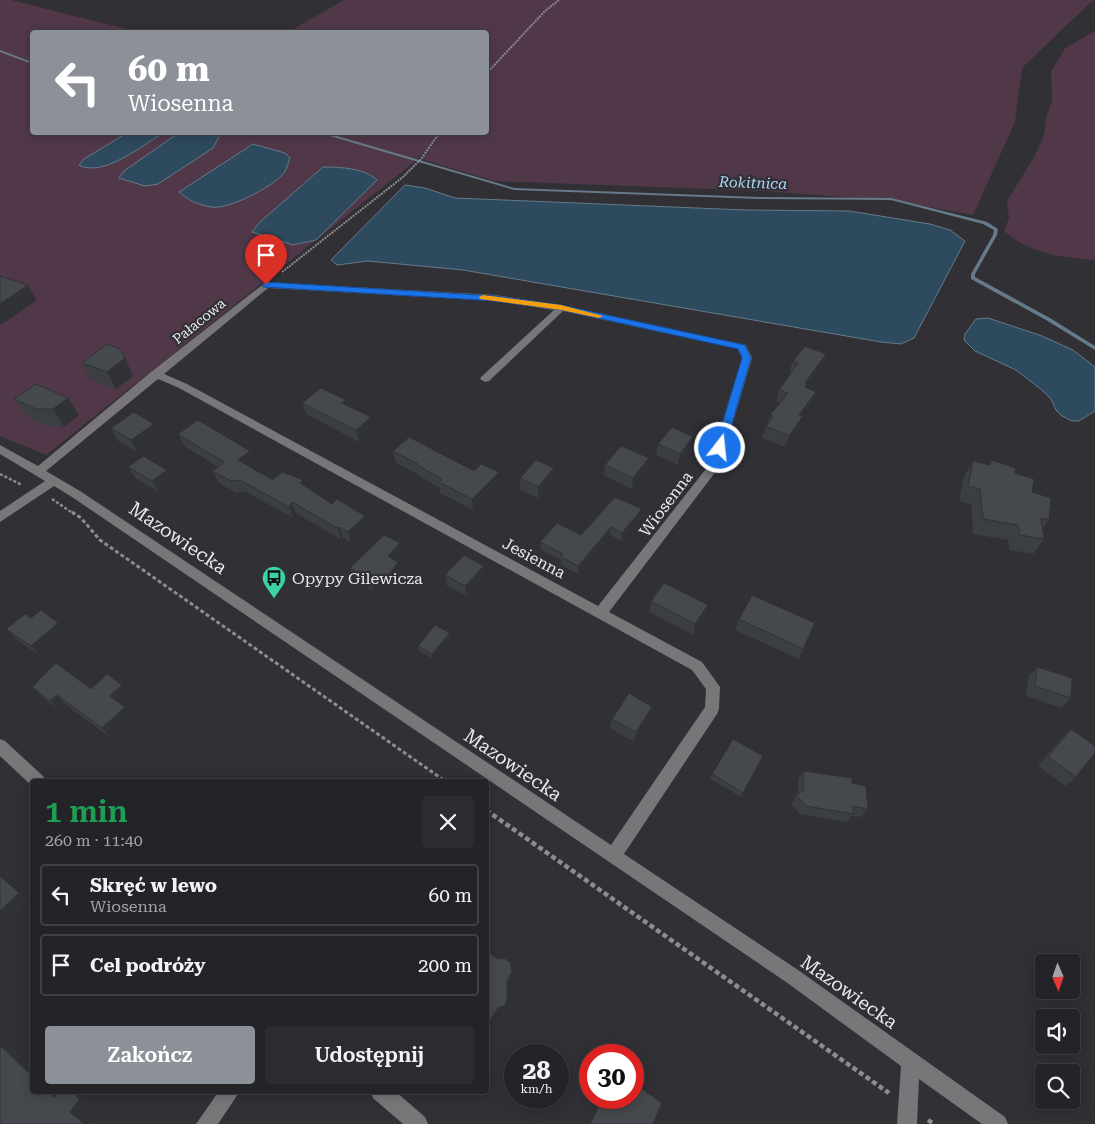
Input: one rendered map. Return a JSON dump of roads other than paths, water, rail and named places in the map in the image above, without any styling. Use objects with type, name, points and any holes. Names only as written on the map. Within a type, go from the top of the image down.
[{"type":"street","name":"Wiosenna","points":[[266,285],[496,298],[561,308],[742,347],[747,358],[714,466],[601,612]]},
{"type":"street","name":"Pałacowa","points":[[39,471],[155,374],[266,285]]},
{"type":"street","points":[[485,380],[561,308]]},
{"type":"street","name":"Jesienna","points":[[155,374],[183,386],[698,666],[713,687],[712,710],[613,856]]},
{"type":"street","name":"Mazowiecka","points":[[0,449],[54,480],[792,976],[998,1124]]},
{"type":"street","points":[[0,516],[54,480]]},
{"type":"street","points":[[0,746],[36,779]]},
{"type":"street","points":[[907,1124],[911,1060]]},
{"type":"street","points":[[206,1124],[229,1094]]},
{"type":"street","points":[[383,1094],[418,1124]]},
{"type":"water","points":[[124,135],[160,135],[111,164],[89,168],[79,165],[84,159]]},
{"type":"water","points":[[176,135],[220,135],[213,148],[158,184],[145,186],[119,178],[124,171]]},
{"type":"water","points":[[253,144],[285,153],[290,158],[284,173],[261,191],[239,201],[219,207],[211,207],[190,200],[179,192]]},
{"type":"water","points":[[323,167],[359,171],[377,180],[316,240],[293,245],[252,232],[260,222]]},
{"type":"water","points":[[405,185],[425,188],[455,198],[745,210],[849,211],[930,224],[950,230],[965,241],[914,338],[901,344],[881,342],[463,270],[368,261],[337,265],[331,260]]},
{"type":"water","points":[[988,318],[1042,336],[1073,350],[1095,367],[1095,411],[1079,421],[1072,421],[1062,416],[1056,410],[1051,399],[1042,390],[1016,370],[975,351],[964,340],[965,334],[976,319]]},
{"type":"waterway","name":"Rokitnica","points":[[0,51],[30,62]]},
{"type":"waterway","name":"Rokitnica","points":[[328,135],[514,189],[758,198],[891,199],[985,223],[996,230],[995,235],[973,274],[973,278],[1048,319],[1095,348]]},
{"type":"place","name":"Opypy Gilewicza","points":[[274,599]]}]
